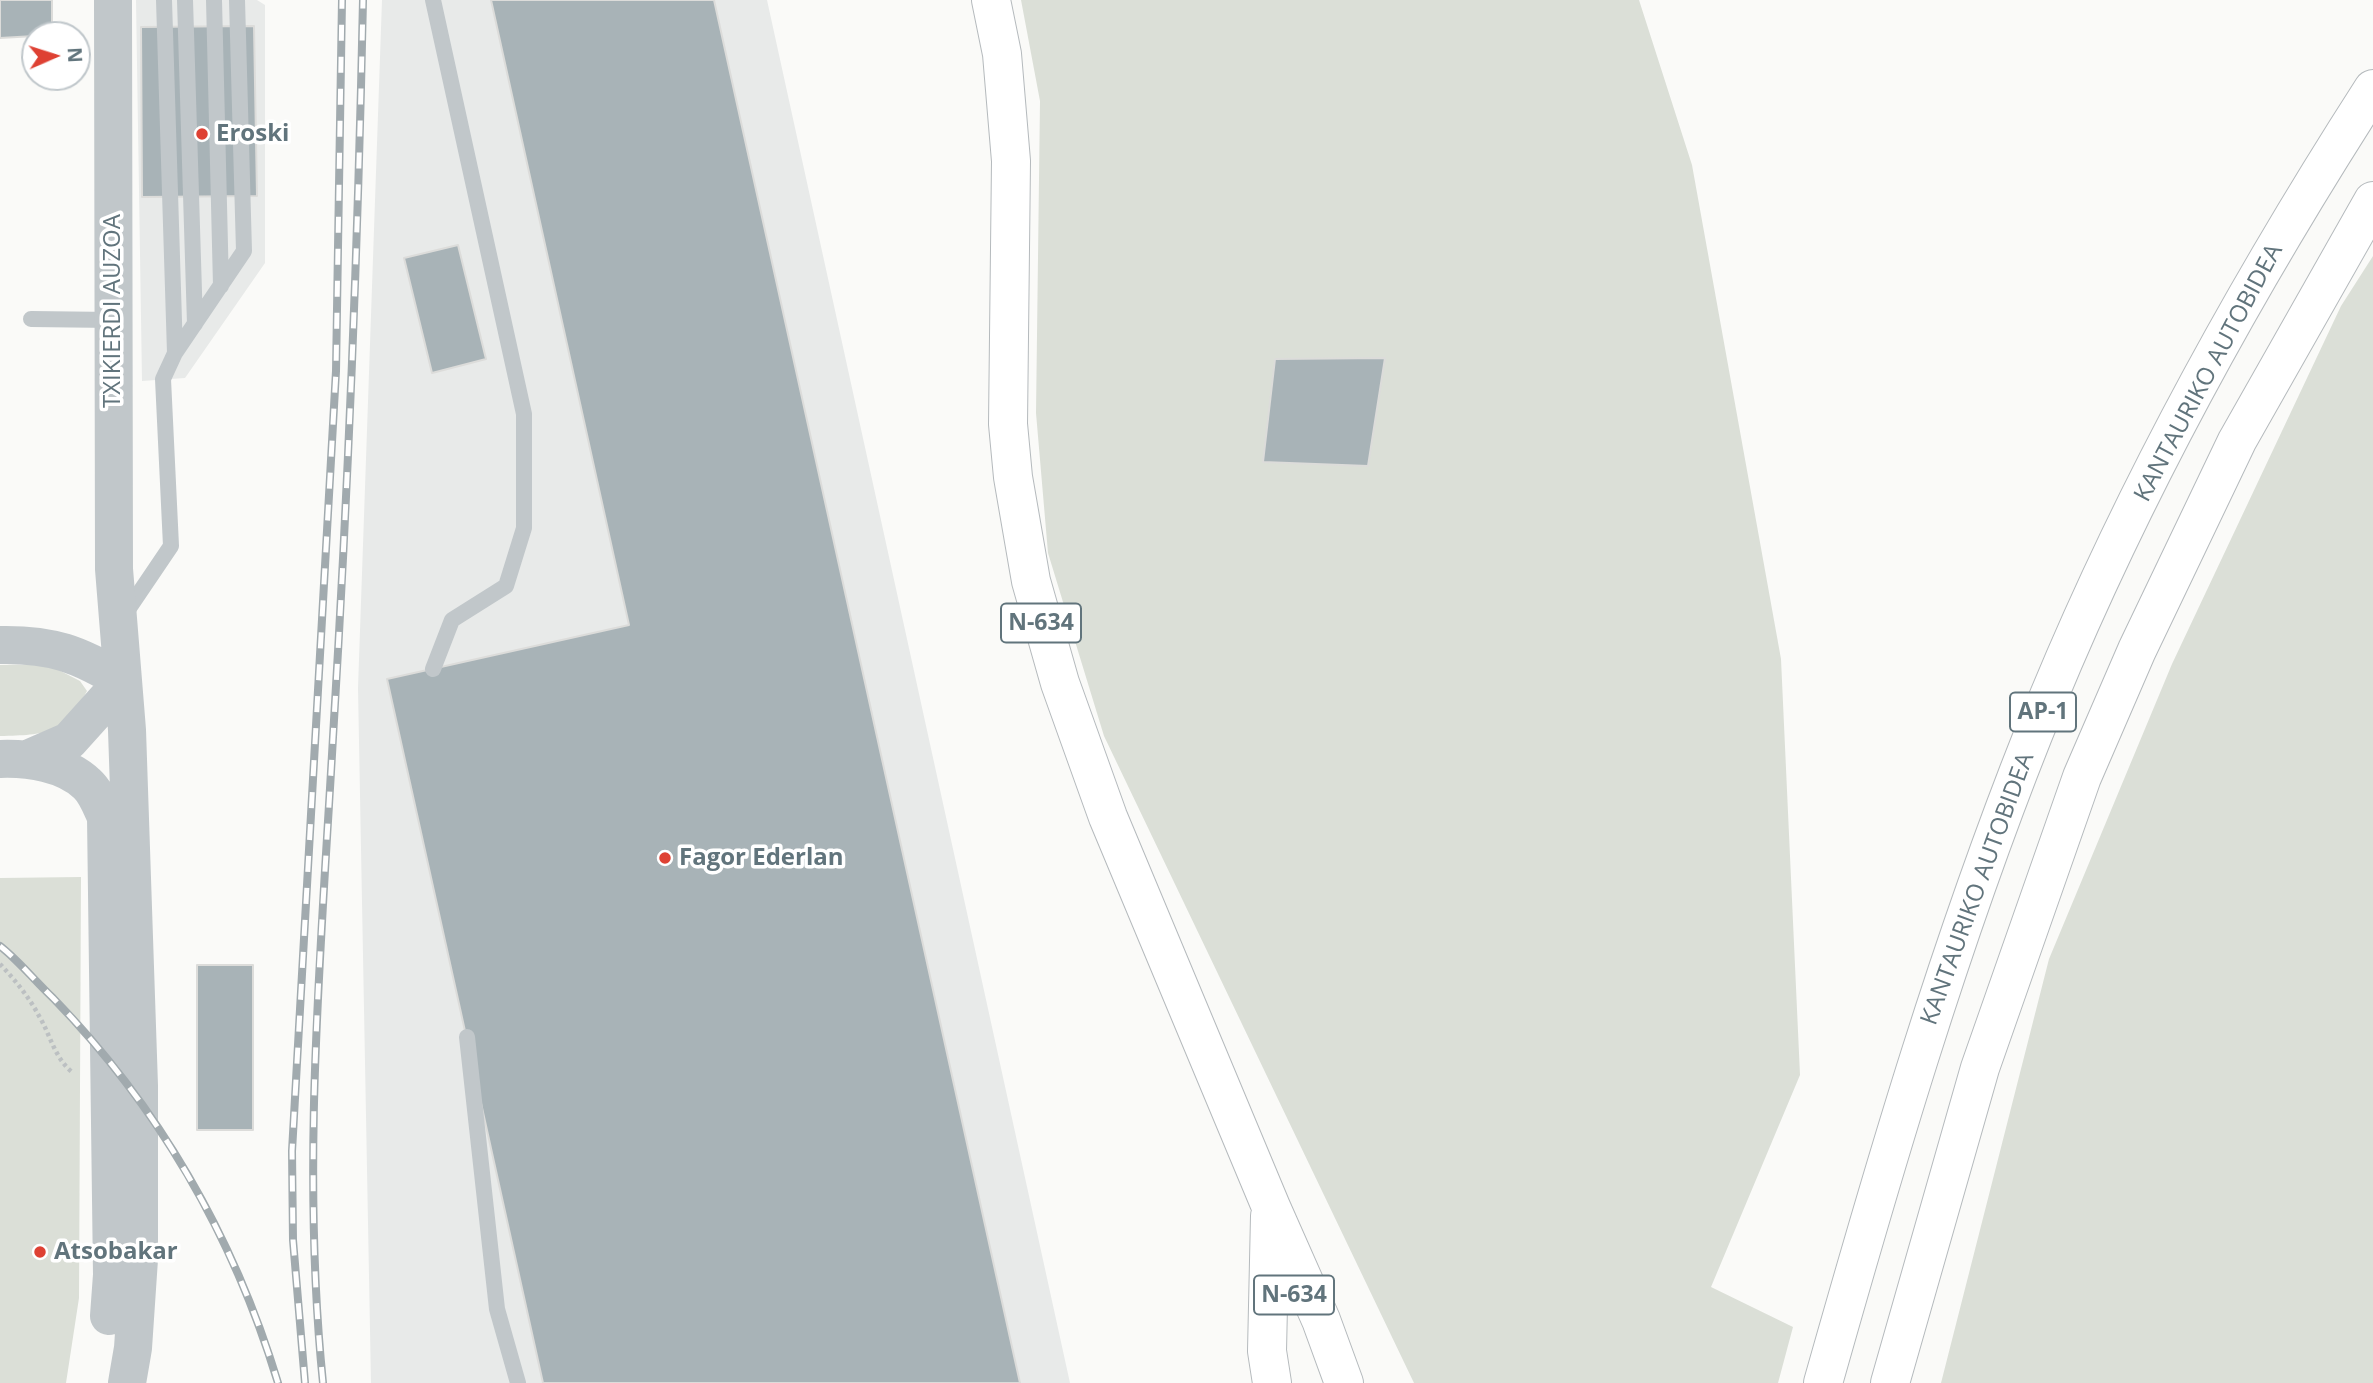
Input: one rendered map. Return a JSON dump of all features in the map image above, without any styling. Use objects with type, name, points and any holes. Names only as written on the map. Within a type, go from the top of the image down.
[{"type":"highway","name":"N-634","points":[[991,0],[1007,94],[1011,161],[1008,424],[1013,477],[1031,581],[1060,683],[1108,817],[1270,1207],[1316,1383]]},
{"type":"highway","name":"KANTAURIKO AUTOBIDEA","points":[[1823,1383],[1917,1062],[1980,876],[2034,733],[2088,607],[2197,384],[2311,185],[2373,89]]},
{"type":"highway","name":"AP-1","points":[[1889,1383],[1980,1068],[2082,777],[2137,650],[2237,441],[2373,201]]},
{"type":"highway","points":[[1270,1207],[1267,1351],[1272,1383]]},
{"type":"highway","points":[[1270,1207],[1321,1320],[1344,1383]]},
{"type":"street","name":"TXIKIERDI AUZOA","points":[[113,0],[114,569],[123,681],[139,1086],[139,1259],[133,1371]]},
{"type":"street","points":[[0,645],[34,645],[63,650],[89,660],[123,681],[69,741],[15,758]]},
{"type":"street","points":[[15,758],[74,774],[89,785],[106,817],[112,1275],[101,1383]]},
{"type":"lane","points":[[163,0],[175,353]]},
{"type":"lane","points":[[185,0],[195,324]]},
{"type":"lane","points":[[214,0],[221,286]]},
{"type":"lane","points":[[120,621],[171,546],[163,380],[175,353],[244,251],[237,0]]},
{"type":"lane","points":[[433,0],[524,414],[524,528],[506,586],[452,620],[433,669]]},
{"type":"lane","points":[[31,319],[113,320]]},
{"type":"lane","points":[[467,1037],[497,1309],[518,1383]]},
{"type":"path","points":[[0,964],[15,979],[40,1017],[60,1062],[72,1072],[81,1073]]},
{"type":"shaded area","name":"Eroski","points":[[136,0],[257,0],[265,5],[265,263],[185,378],[142,381]]},
{"type":"shaded area","name":"Fagor Ederlan","points":[[382,0],[767,0],[1070,1383],[371,1383],[358,688]]},
{"type":"shaded area","points":[[1021,0],[1639,0],[1692,165],[1781,659],[1800,1075],[1711,1287],[1793,1327],[1778,1383],[1414,1383],[1104,736],[1048,553],[1036,413],[1040,101]]},
{"type":"shaded area","points":[[2373,256],[2373,1383],[1941,1383],[2049,959],[2172,664],[2341,306]]},
{"type":"shaded area","points":[[47,664],[80,681],[87,691],[78,705],[61,724],[42,733],[0,736],[0,665]]},
{"type":"shaded area","points":[[81,877],[79,1298],[66,1383],[0,1383],[0,878]]},
{"type":"building","points":[[0,0],[52,0],[52,21],[21,21],[21,37],[0,38]]},
{"type":"building","name":"Fagor Ederlan","points":[[491,0],[714,0],[1020,1383],[543,1383],[387,679],[629,625]]},
{"type":"building","points":[[254,26],[257,196],[142,197],[141,27]]},
{"type":"building","points":[[458,245],[486,359],[432,373],[404,258]]},
{"type":"building","points":[[1385,358],[1368,466],[1263,462],[1275,359]]},
{"type":"building","points":[[197,965],[253,965],[253,1130],[197,1130]]},
{"type":"railway","points":[[305,1383],[293,1240],[292,1151],[336,371],[342,0]]},
{"type":"railway","points":[[323,1383],[314,1222],[315,1060],[348,461],[363,0]]},
{"type":"railway","points":[[0,946],[91,1040],[159,1129],[189,1177],[239,1277],[278,1383]]},
{"type":"place","name":"Eroski","points":[[202,134]]},
{"type":"place","name":"Fagor Ederlan","points":[[665,858]]},
{"type":"place","name":"Atsobakar","points":[[40,1252]]}]
